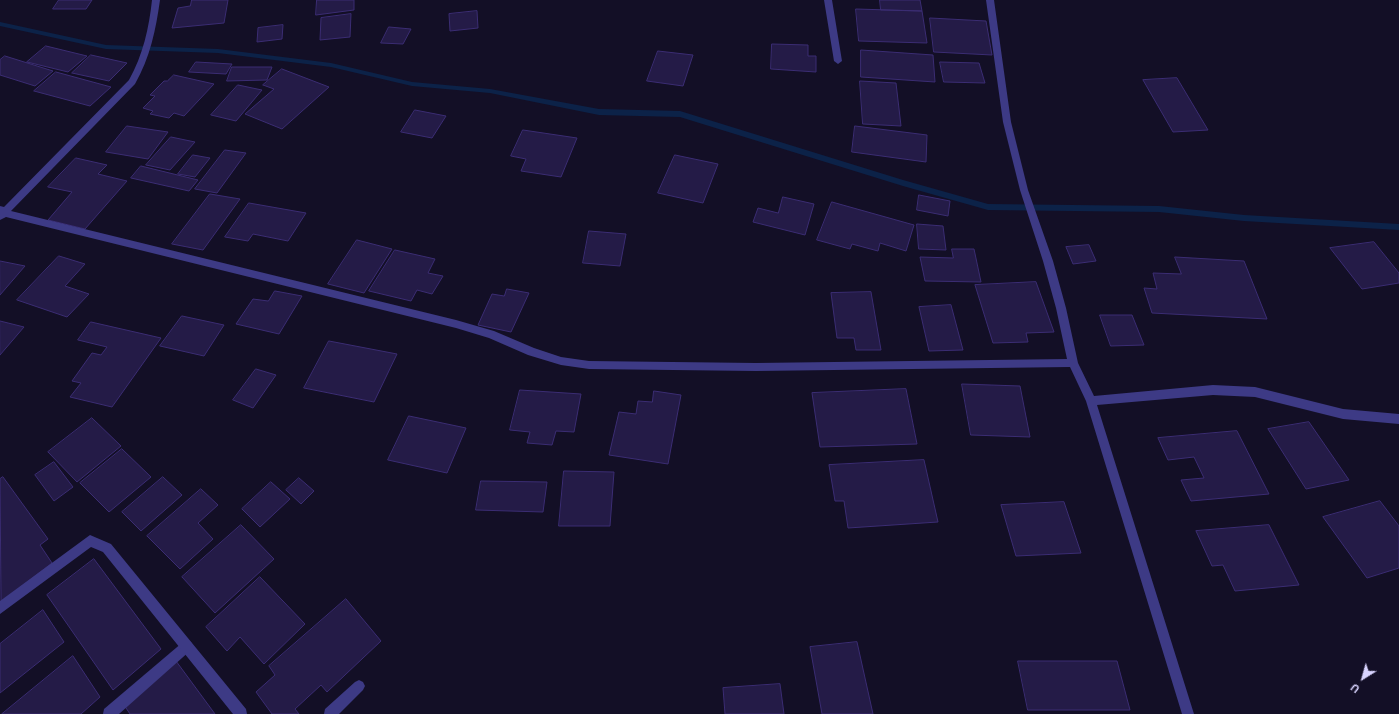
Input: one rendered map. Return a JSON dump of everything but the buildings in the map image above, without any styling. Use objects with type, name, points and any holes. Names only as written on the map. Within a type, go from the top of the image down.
[{"type":"street","points":[[2,213],[124,90],[138,72],[150,33],[156,0]]},
{"type":"street","points":[[828,0],[838,61]]},
{"type":"street","points":[[990,0],[1007,122],[1024,190],[1048,262],[1061,308],[1073,363],[1091,401],[1188,714]]},
{"type":"street","points":[[2,213],[449,322],[491,334],[532,352],[561,361],[589,365],[756,367],[1073,363]]},
{"type":"street","points":[[1091,401],[1213,390],[1255,392],[1343,414],[1366,417],[1399,418]]},
{"type":"street","points":[[0,608],[90,541],[107,548],[241,714]]},
{"type":"street","points":[[109,714],[187,646]]},
{"type":"street","points":[[330,714],[359,686]]},
{"type":"waterway","points":[[0,24],[106,47],[218,51],[331,65],[412,84],[490,91],[599,112],[680,114],[903,183],[988,207],[1159,209],[1244,218],[1399,227]]}]
